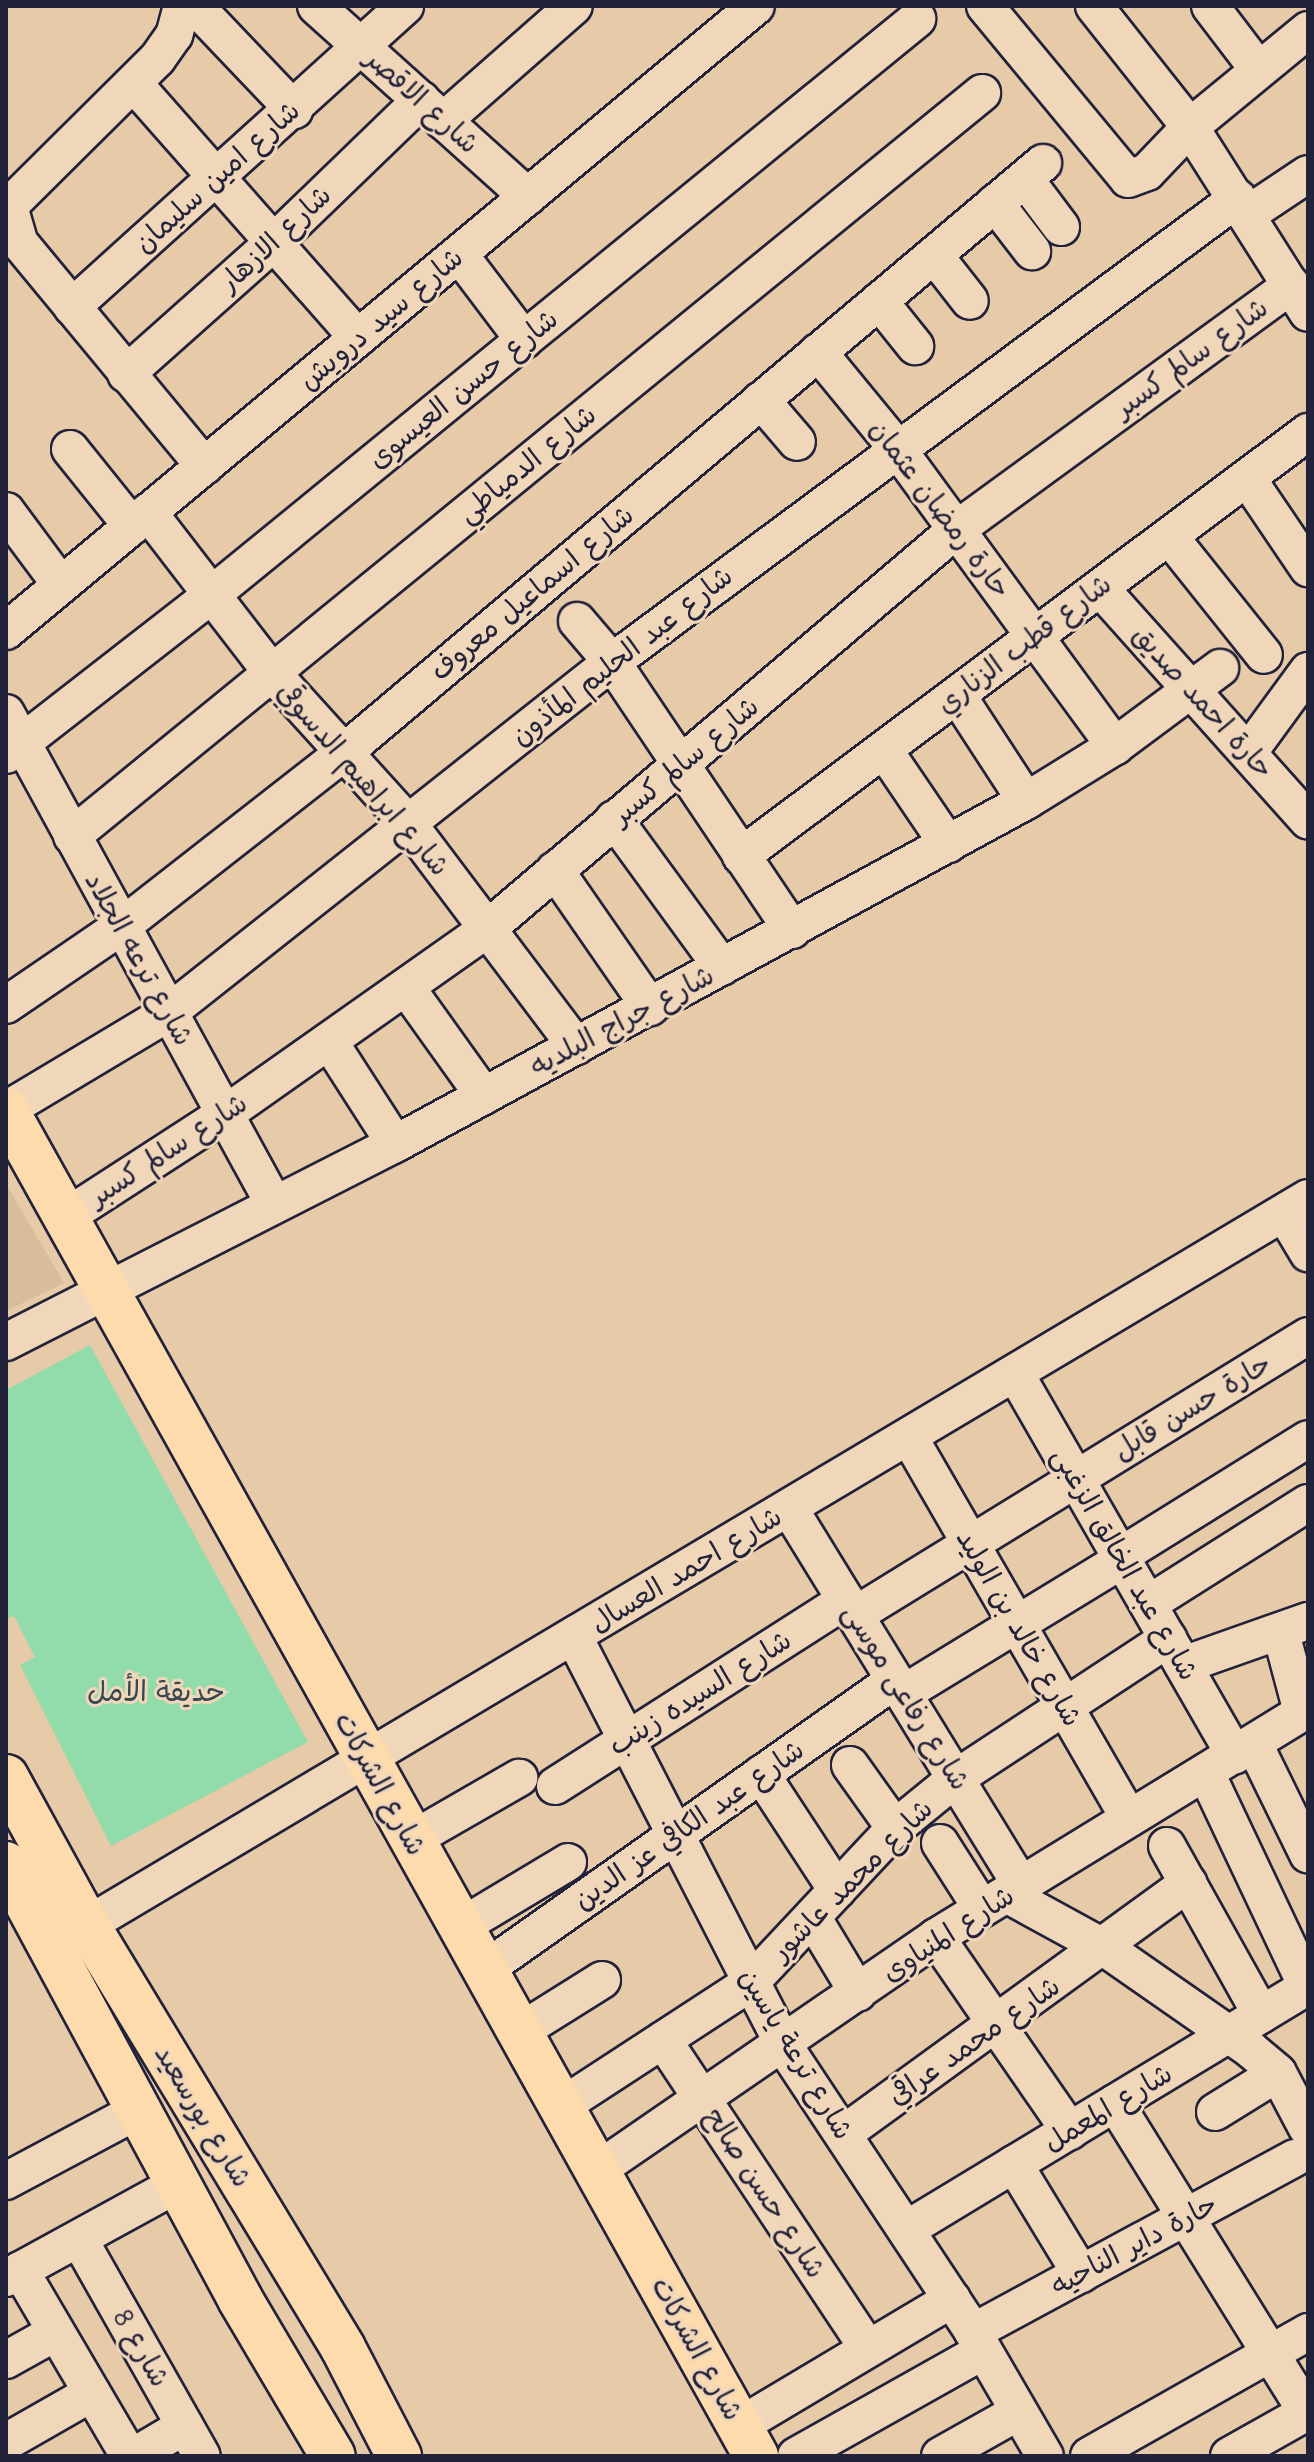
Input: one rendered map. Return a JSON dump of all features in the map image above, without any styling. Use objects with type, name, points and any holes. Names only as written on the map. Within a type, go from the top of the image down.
[{"type":"main road","name":"شارع الشركات","points":[[6,1110],[103,1291],[748,2441]]},
{"type":"main road","name":"شارع بورسعيد","points":[[6,1777],[87,1925],[343,2348],[399,2456]]},
{"type":"main road","name":"شارع بورسعيد","points":[[6,1864],[240,2299],[333,2456]]},
{"type":"main road","points":[[240,2299],[274,2298],[297,2272]]},
{"type":"main road","points":[[288,2380],[299,2350],[313,2343],[343,2348]]},
{"type":"street","points":[[182,6],[174,35],[135,85],[18,192],[9,206],[13,231],[126,374],[204,466]]},
{"type":"street","points":[[195,6],[294,110]]},
{"type":"street","name":"شارع الاقصر","points":[[316,6],[528,197]]},
{"type":"street","name":"شارع امين سليمان","points":[[72,307],[294,110],[405,6]]},
{"type":"street","name":"شارع سيد درويش","points":[[6,631],[756,6]]},
{"type":"street","points":[[985,6],[1122,176],[1135,180],[1147,172],[1190,127],[1308,30]]},
{"type":"street","points":[[1094,6],[1190,127],[1302,297]]},
{"type":"street","points":[[1210,6],[1258,69]]},
{"type":"street","name":"شارع الازهار","points":[[126,374],[271,245],[432,110],[560,10]]},
{"type":"street","name":"شارع حسن العيسوى","points":[[11,737],[210,596],[917,19]]},
{"type":"street","points":[[135,85],[271,245],[358,338]]},
{"type":"street","name":"شارع الدمياطي","points":[[72,836],[982,93]]},
{"type":"street","name":"شارع اسماعيل معروف","points":[[6,1005],[122,926],[342,754],[1034,171],[1061,227]]},
{"type":"street","name":"شارع عبد الحليم المأذون","points":[[6,1110],[168,1013],[612,662],[896,447],[1243,206],[1308,174]]},
{"type":"street","points":[[995,203],[1032,251]]},
{"type":"street","points":[[459,254],[524,340]]},
{"type":"street","points":[[934,255],[970,301]]},
{"type":"street","name":"شارع سالم كسبر","points":[[64,1218],[225,1114],[487,929],[957,529],[1302,297]]},
{"type":"street","points":[[879,301],[915,346]]},
{"type":"street","name":"حارة رمضان عثمان","points":[[818,352],[896,447],[1115,746]]},
{"type":"street","points":[[761,400],[797,442]]},
{"type":"street","name":"شارع قطب الزناري","points":[[741,856],[1308,432]]},
{"type":"street","name":"شارع ابراهيم الدسوقي","points":[[70,449],[140,519],[210,596],[342,754],[407,822],[576,1046]]},
{"type":"street","points":[[1247,478],[1308,568]]},
{"type":"street","points":[[6,511],[61,585]]},
{"type":"street","points":[[1169,536],[1264,655]]},
{"type":"street","name":"حارة احمد صديق","points":[[1100,588],[1307,818]]},
{"type":"street","points":[[577,621],[612,662],[679,767],[792,930]]},
{"type":"street","name":"شارع جراج البلديه","points":[[6,1342],[395,1144],[1026,801],[1115,746],[1220,668]]},
{"type":"street","points":[[1248,753],[1308,671]]},
{"type":"street","points":[[957,695],[1026,801]]},
{"type":"street","name":"شارع ترعه الجلاد","points":[[11,737],[72,836],[274,1204]]},
{"type":"street","points":[[884,750],[948,844]]},
{"type":"street","points":[[614,819],[722,967]]},
{"type":"street","points":[[555,870],[650,1007]]},
{"type":"street","points":[[406,987],[484,1096]]},
{"type":"street","points":[[329,1041],[395,1144]]},
{"type":"street","points":[[1296,1206],[1308,1253]]},
{"type":"street","name":"شارع احمد العسال","points":[[87,1925],[1296,1206]]},
{"type":"street","name":"حارة حسن قابل","points":[[970,1543],[1308,1336]]},
{"type":"street","name":"شارع عبد الخالق الزغبى","points":[[1015,1373],[1232,1757]]},
{"type":"street","name":"شارع خالد بن الوليد","points":[[909,1437],[1129,1818]]},
{"type":"street","name":"شارع عبد الكافي عز الدين","points":[[484,1970],[761,1774],[900,1687],[1017,1624],[1308,1439]]},
{"type":"street","points":[[1148,1604],[1308,1503]]},
{"type":"street","name":"شارع رفاعى موسى","points":[[789,1508],[956,1778],[1004,1897]]},
{"type":"street","name":"شارع السيده زينب","points":[[555,1786],[624,1741],[850,1608],[970,1543]]},
{"type":"street","points":[[1294,1627],[1305,1710]]},
{"type":"street","name":"شارع محمد عاشور","points":[[560,2107],[750,1983],[814,1920],[837,1890],[895,1828],[956,1778],[1063,1704],[1175,1652],[1294,1627]]},
{"type":"street","name":"شارع ترعة ياسين","points":[[574,1637],[624,1741],[784,2046],[952,2299],[1045,2456]]},
{"type":"street","name":"شارع المنياوى","points":[[596,2171],[784,2046],[936,1937],[1305,1710]]},
{"type":"street","points":[[1232,1757],[1308,1854]]},
{"type":"street","points":[[1232,1757],[1308,1986]]},
{"type":"street","points":[[850,1765],[895,1828]]},
{"type":"street","points":[[761,1774],[837,1890]]},
{"type":"street","points":[[411,1840],[519,1778]]},
{"type":"street","points":[[940,1843],[1004,1897],[1105,1948],[1278,2073],[1301,2143]]},
{"type":"street","points":[[1167,1846],[1261,2014]]},
{"type":"street","points":[[460,1927],[568,1862]]},
{"type":"street","name":"شارع محمد عراقي","points":[[843,2134],[1105,1948],[1188,1883]]},
{"type":"street","points":[[814,1920],[858,1993]]},
{"type":"street","points":[[936,1937],[1070,2131]]},
{"type":"street","points":[[519,2032],[602,1980]]},
{"type":"street","name":"شارع المعمل","points":[[907,2229],[1308,1986]]},
{"type":"street","name":"شارع حسن صالح","points":[[663,2040],[867,2347]]},
{"type":"street","points":[[1215,2112],[1278,2073]]},
{"type":"street","points":[[1115,2103],[1189,2216],[1268,2354],[1308,2413],[1229,2456]]},
{"type":"street","points":[[6,2181],[137,2111]]},
{"type":"street","name":"حارة داير الناحيه","points":[[796,2456],[1081,2274],[1189,2216],[1301,2143]]},
{"type":"street","points":[[1014,2164],[1081,2274]]},
{"type":"street","points":[[178,2184],[13,2274],[56,2332],[132,2456],[194,2441]]},
{"type":"street","name":"شارع 8","points":[[79,2239],[194,2441]]},
{"type":"street","points":[[748,2441],[867,2347],[952,2299]]},
{"type":"street","points":[[6,2360],[56,2332]]},
{"type":"street","points":[[1089,2456],[1308,2332]]},
{"type":"street","points":[[13,2456],[6,2444],[92,2393]]},
{"type":"street","points":[[940,2456],[1018,2412]]},
{"type":"shaded area","points":[[6,1184],[64,1283],[6,1311]]},
{"type":"green space","name":"حديقة الأمل","points":[[90,1345],[308,1742],[111,1846],[20,1665],[35,1657],[14,1616],[6,1619],[6,1390]]}]
